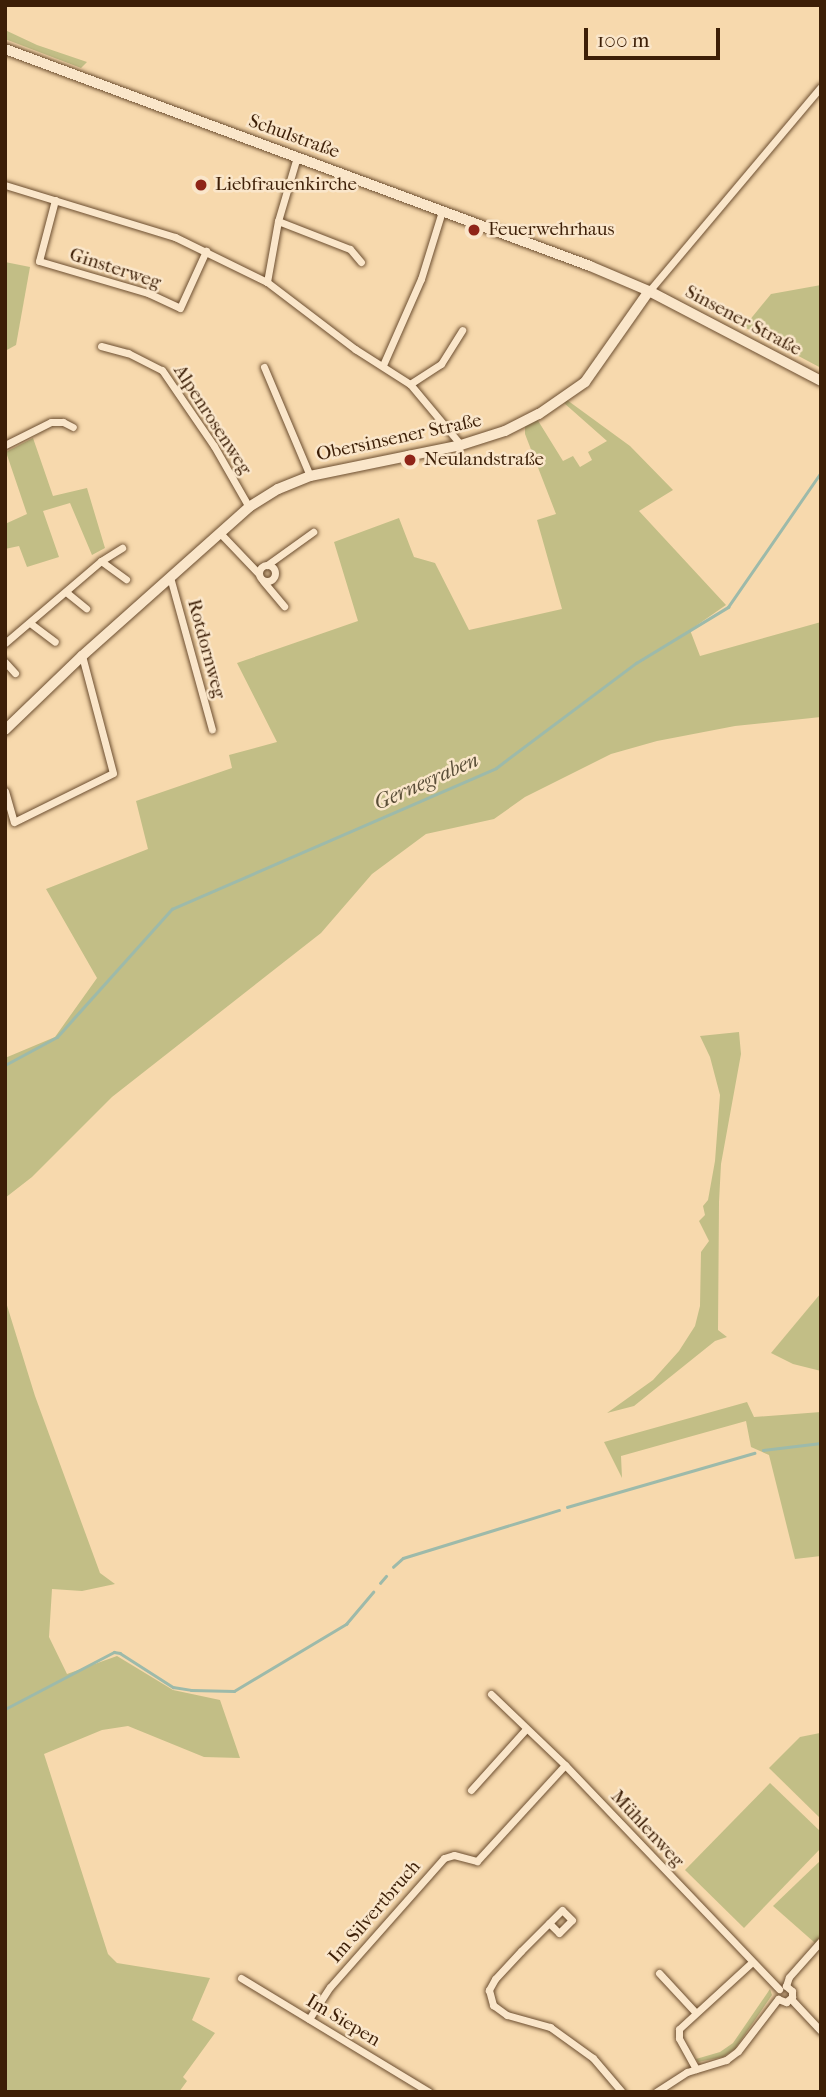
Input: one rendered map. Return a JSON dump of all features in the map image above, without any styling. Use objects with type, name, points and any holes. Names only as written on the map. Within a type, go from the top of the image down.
[{"type":"main road","name":"Schulstraße","points":[[5,50],[442,211],[649,291]]},
{"type":"main road","name":"Sinsener Straße","points":[[649,291],[821,382]]},
{"type":"main road","name":"Obersinsener Straße","points":[[5,730],[82,656],[249,507],[278,489],[310,476],[461,445],[505,431],[539,414],[585,382],[649,291]]},
{"type":"street","name":"Obersinsener Straße","points":[[649,291],[821,87]]},
{"type":"street","points":[[267,282],[278,221],[297,157]]},
{"type":"street","points":[[5,186],[175,237],[267,282],[355,349],[410,384],[461,445]]},
{"type":"street","name":"Ginsterweg","points":[[55,200],[39,261],[148,293],[180,308],[206,251]]},
{"type":"street","points":[[383,365],[421,279],[442,211]]},
{"type":"street","points":[[278,221],[350,249],[361,262]]},
{"type":"street","points":[[410,384],[441,365],[462,330]]},
{"type":"street","name":"Alpenrosenweg","points":[[101,346],[128,353],[162,370],[214,446],[249,507]]},
{"type":"street","points":[[264,367],[310,476]]},
{"type":"street","points":[[5,445],[51,422],[63,422],[73,427]]},
{"type":"street","points":[[219,532],[258,573],[284,606]]},
{"type":"street","points":[[258,573],[313,532]]},
{"type":"street","points":[[5,643],[101,561],[122,548]]},
{"type":"street","points":[[101,561],[126,579]]},
{"type":"street","points":[[263,581],[274,576],[273,568],[267,565]]},
{"type":"street","name":"Rotdornweg","points":[[170,577],[212,729]]},
{"type":"street","points":[[66,593],[86,608]]},
{"type":"street","points":[[30,623],[55,642]]},
{"type":"street","points":[[5,792],[13,822],[113,773],[82,656]]},
{"type":"street","points":[[5,662],[15,673]]},
{"type":"street","name":"Mühlenweg","points":[[491,1694],[565,1765],[752,1962],[792,1991],[791,1999],[821,2031]]},
{"type":"street","points":[[471,1790],[526,1729]]},
{"type":"street","name":"Im Silvertbruch","points":[[309,2019],[330,1987],[444,1858],[454,1855],[477,1861],[565,1765]]},
{"type":"street","points":[[549,1923],[495,1979],[489,1990],[493,2005],[507,2015],[550,2027],[593,2059],[622,2092]]},
{"type":"street","points":[[656,2092],[696,2069],[726,2060],[738,2051],[778,1999],[789,1978],[821,1941]]},
{"type":"street","points":[[696,2069],[679,2038],[679,2031],[752,1962]]},
{"type":"street","points":[[659,1973],[696,2013]]},
{"type":"street","name":"Im Siepen","points":[[241,1978],[429,2092]]},
{"type":"street","points":[[778,1999],[784,2002],[791,1999]]},
{"type":"shaded area","points":[[5,30],[37,45],[87,62],[81,68],[5,39]]},
{"type":"shaded area","points":[[5,262],[30,267],[16,345],[5,351]]},
{"type":"shaded area","points":[[821,285],[821,368],[744,327],[771,294]]},
{"type":"shaded area","points":[[567,400],[630,446],[673,490],[639,511],[726,605],[690,630],[700,656],[821,622],[821,717],[735,726],[657,741],[611,754],[525,797],[494,819],[426,834],[372,874],[321,933],[112,1097],[32,1177],[5,1198],[5,1058],[55,1037],[97,978],[46,889],[148,849],[136,801],[232,768],[229,755],[277,742],[237,663],[358,621],[334,542],[399,518],[414,557],[435,563],[469,630],[562,609],[537,520],[556,514],[525,434],[525,425],[537,419],[563,461],[573,456],[580,467],[592,460],[588,452],[607,441],[564,403]]},
{"type":"shaded area","points":[[33,438],[53,496],[87,488],[105,548],[92,555],[70,503],[43,511],[59,557],[27,567],[19,546],[5,549],[5,524],[27,514],[6,452]]},
{"type":"shaded area","points":[[739,1032],[741,1054],[721,1164],[719,1202],[718,1330],[727,1337],[715,1341],[634,1406],[607,1413],[653,1380],[679,1351],[695,1326],[700,1306],[701,1252],[709,1241],[699,1221],[705,1215],[703,1206],[708,1200],[715,1161],[720,1095],[710,1057],[700,1036]]},
{"type":"shaded area","points":[[821,1293],[821,1371],[793,1364],[771,1353]]},
{"type":"shaded area","points":[[5,1299],[35,1396],[100,1573],[115,1584],[82,1591],[52,1589],[49,1637],[67,1674],[117,1656],[173,1690],[220,1700],[240,1758],[204,1757],[128,1726],[102,1730],[44,1754],[108,1954],[117,1963],[210,1978],[192,2020],[215,2033],[183,2077],[187,2081],[179,2092],[5,2092]]},
{"type":"shaded area","points":[[747,1402],[754,1417],[821,1412],[821,1556],[795,1559],[769,1455],[751,1447],[746,1421],[621,1456],[622,1478],[604,1442]]},
{"type":"shaded area","points":[[820,1733],[821,1819],[769,1768],[800,1737]]},
{"type":"shaded area","points":[[770,1783],[821,1832],[821,1848],[744,1928],[685,1870]]},
{"type":"shaded area","points":[[821,1860],[821,1936],[815,1943],[773,1906]]},
{"type":"shaded area","points":[[770,1989],[772,1995],[735,2049],[723,2057],[698,2062],[696,2059],[720,2052],[733,2043]]},
{"type":"waterway","name":"Gernegraben","points":[[5,1065],[57,1037],[172,909],[496,768],[636,663],[728,607],[821,472]]},
{"type":"waterway","points":[[763,1450],[821,1443]]},
{"type":"waterway","points":[[567,1507],[754,1453]]},
{"type":"waterway","points":[[393,1567],[403,1558],[559,1510]]},
{"type":"waterway","points":[[380,1583],[386,1576]]},
{"type":"waterway","points":[[5,1709],[114,1652],[120,1653],[173,1687],[234,1691],[346,1624],[373,1592]]},
{"type":"place","name":"Liebfrauenkirche","points":[[201,185]]},
{"type":"place","name":"Feuerwehrhaus","points":[[474,230]]},
{"type":"place","name":"Neulandstraße","points":[[410,460]]}]
